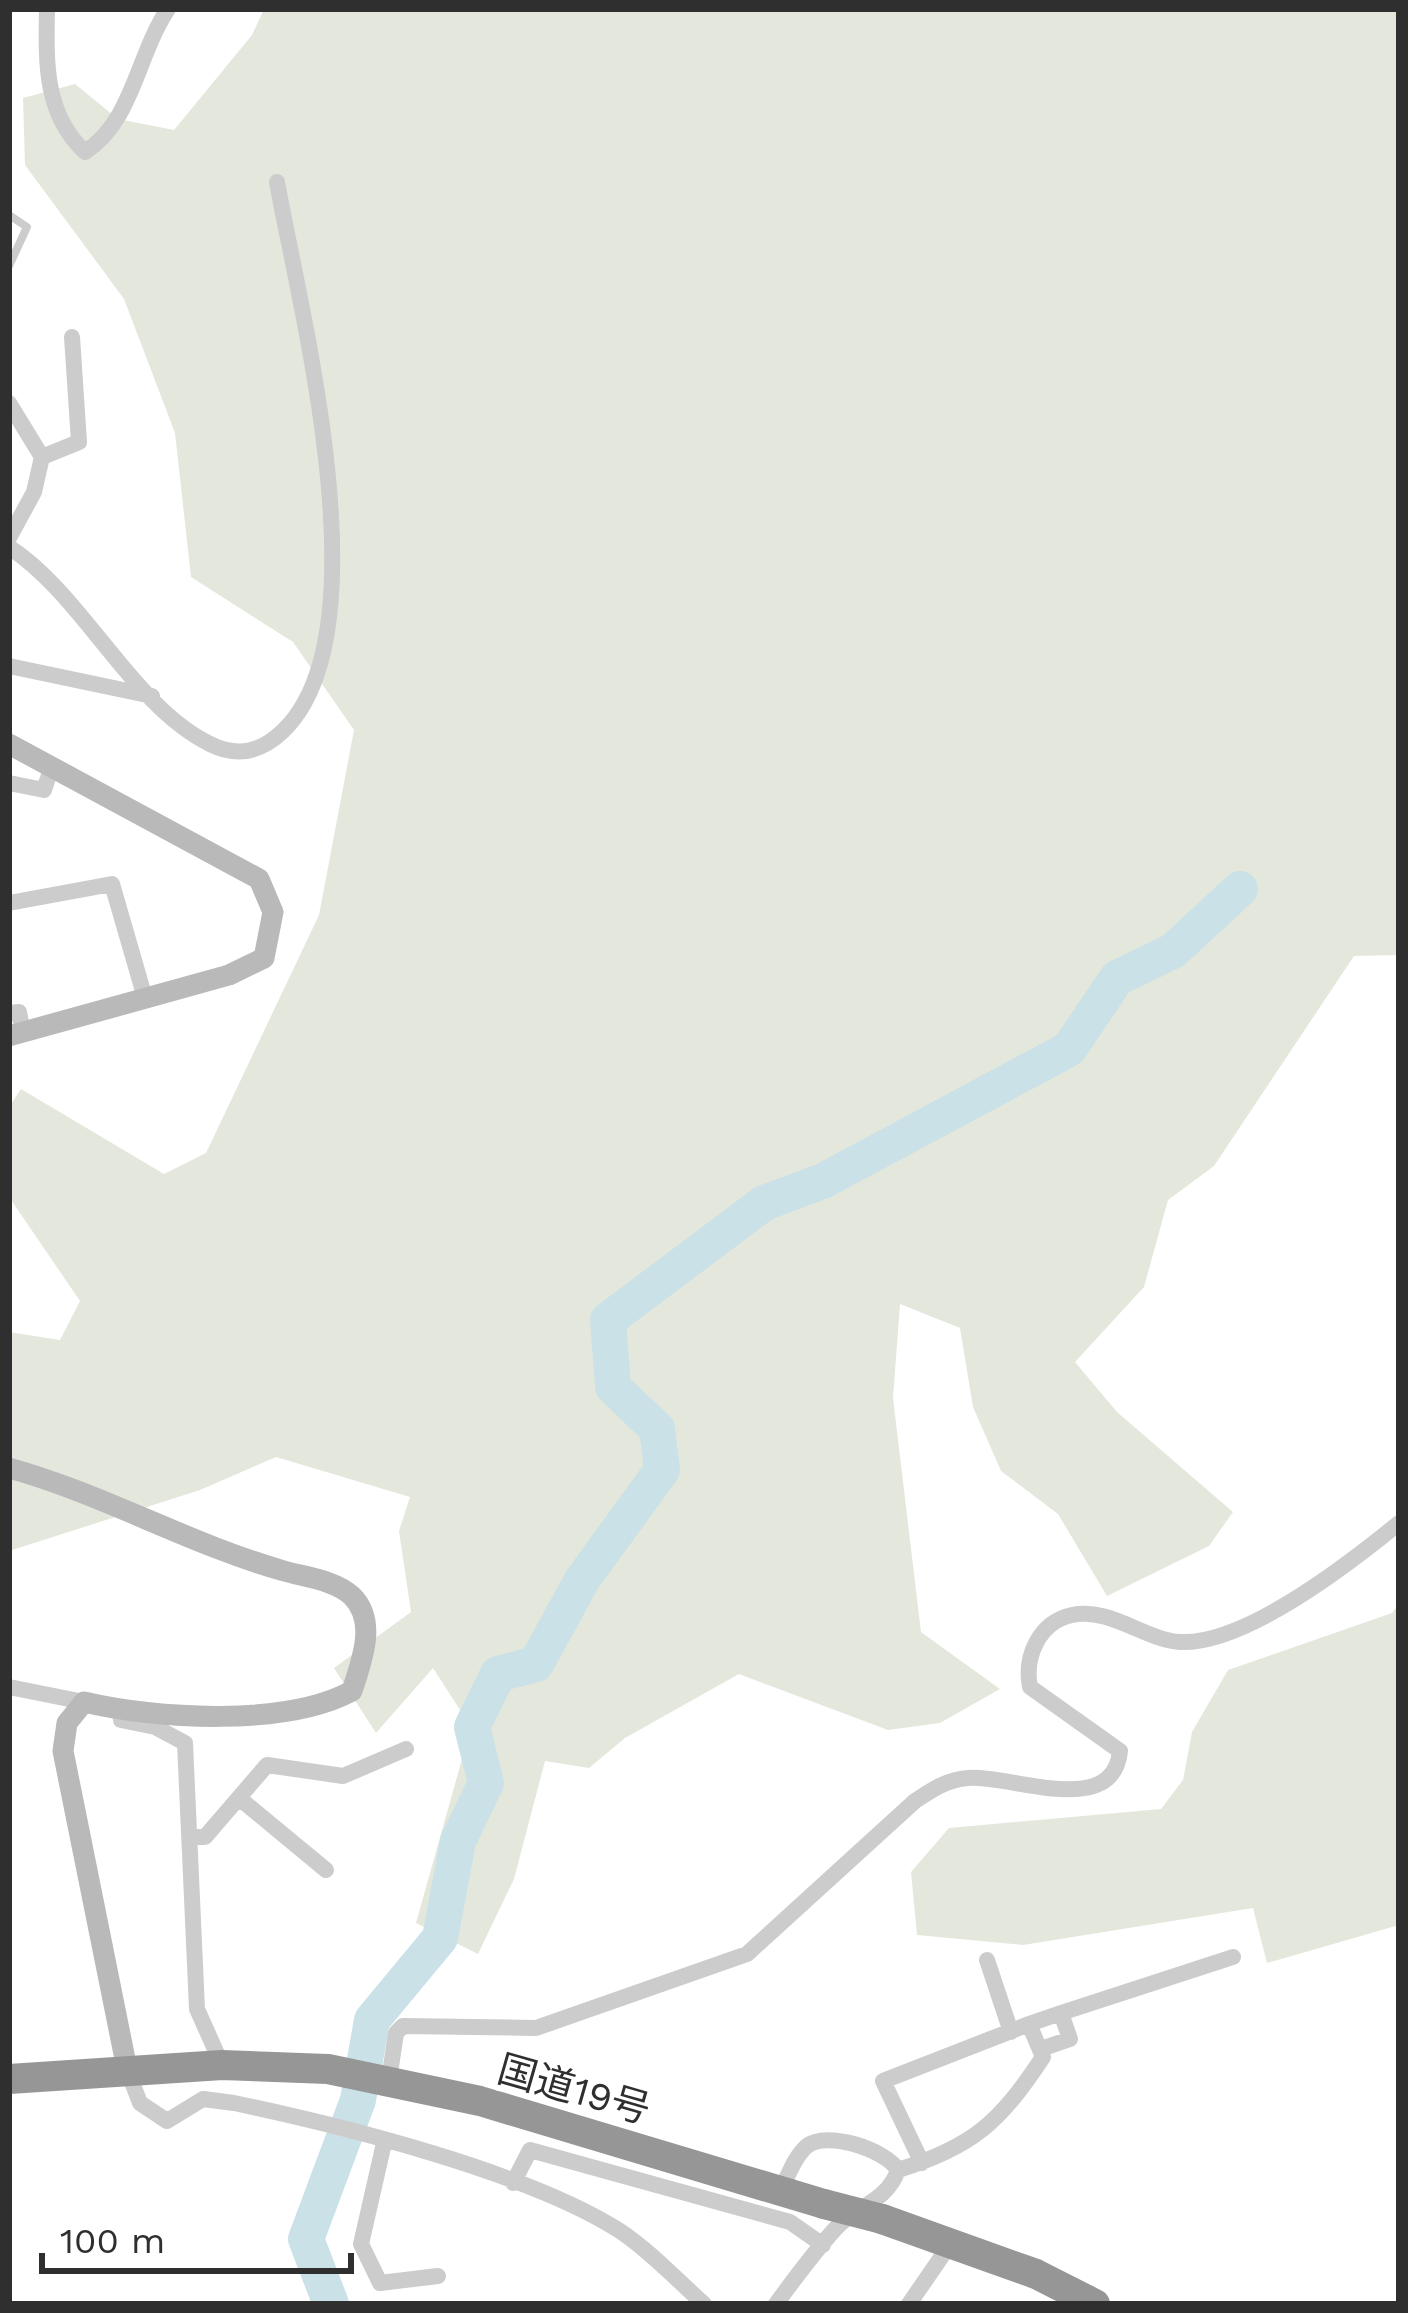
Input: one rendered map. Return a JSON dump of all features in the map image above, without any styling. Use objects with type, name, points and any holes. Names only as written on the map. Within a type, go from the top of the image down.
[{"type":"highway","name":"国道19号","points":[[9,2080],[222,2065],[328,2069],[382,2078],[882,2219],[1036,2274],[1095,2304]]},
{"type":"street","points":[[47,9],[46,66],[56,111],[64,133],[85,152],[106,138],[118,119],[168,9]]},
{"type":"street","points":[[9,548],[153,696],[208,744],[238,754],[266,746],[292,722],[317,670],[332,566],[319,381],[277,182]]},
{"type":"street","points":[[42,457],[79,442],[72,337]]},
{"type":"street","points":[[9,403],[42,457],[34,492],[9,538]]},
{"type":"street","points":[[9,666],[153,696]]},
{"type":"street","points":[[9,744],[260,879],[272,912],[263,958],[229,976],[16,1034],[19,1012],[9,1013]]},
{"type":"street","points":[[9,783],[44,790],[52,766]]},
{"type":"street","points":[[9,903],[112,884],[145,998]]},
{"type":"street","points":[[9,1468],[215,1551],[328,1582],[353,1597],[364,1620],[367,1646],[352,1691],[313,1708],[281,1713],[120,1711],[9,1687]]},
{"type":"street","points":[[382,2078],[396,2033],[403,2026],[536,2028],[747,1954],[915,1801],[944,1782],[973,1777],[1078,1789],[1101,1784],[1114,1775],[1120,1751],[1030,1687],[1030,1656],[1051,1624],[1074,1614],[1106,1618],[1178,1642],[1214,1637],[1253,1622],[1399,1523]]},
{"type":"street","points":[[84,1702],[68,1723],[63,1750],[128,2069],[140,2103],[167,2121],[203,2099],[287,2114],[567,2202],[622,2233],[704,2304]]},
{"type":"street","points":[[120,1711],[122,1720],[155,1727],[185,1742],[193,1837],[197,2008],[222,2065]]},
{"type":"street","points":[[193,1837],[206,1838],[267,1765],[343,1776],[406,1749]]},
{"type":"street","points":[[239,1798],[326,1870]]},
{"type":"street","points":[[922,2163],[883,2081],[1029,2024],[1233,1957]]},
{"type":"street","points":[[987,1960],[1011,2032]]},
{"type":"street","points":[[1040,2049],[1070,2038],[1061,2013]]},
{"type":"street","points":[[898,2170],[976,2140],[1016,2098],[1043,2057],[1029,2024]]},
{"type":"street","points":[[781,2189],[803,2148],[817,2140],[872,2150],[892,2160],[898,2170]]},
{"type":"street","points":[[384,2143],[361,2244],[380,2283],[438,2276]]},
{"type":"street","points":[[513,2183],[530,2150],[790,2222],[823,2245]]},
{"type":"street","points":[[776,2304],[838,2224],[893,2184],[898,2170]]},
{"type":"street","points":[[909,2304],[951,2243]]},
{"type":"lane","points":[[9,214],[27,227],[9,266]]},
{"type":"shaded area","points":[[264,9],[1399,9],[1399,955],[1354,956],[1214,1166],[1168,1200],[1144,1287],[1075,1362],[1117,1412],[1233,1512],[1209,1546],[1107,1596],[1058,1514],[1001,1471],[973,1407],[960,1328],[900,1304],[893,1398],[921,1632],[1000,1689],[940,1723],[888,1730],[739,1674],[625,1738],[589,1768],[545,1761],[514,1879],[478,1954],[416,1923],[471,1727],[433,1668],[376,1733],[334,1668],[411,1612],[399,1531],[410,1497],[276,1457],[200,1490],[9,1551],[9,1332],[60,1340],[80,1301],[9,1197],[9,1107],[21,1089],[164,1174],[206,1153],[319,915],[354,730],[293,642],[191,577],[175,433],[124,299],[25,165],[23,98],[75,84],[118,119],[174,130],[252,35]]},
{"type":"shaded area","points":[[1399,1604],[1399,1925],[1267,1963],[1253,1908],[1023,1945],[917,1935],[911,1872],[949,1828],[1161,1809],[1183,1780],[1192,1732],[1228,1670],[1392,1613]]},
{"type":"waterway","points":[[331,2304],[306,2239],[358,2100],[372,2020],[440,1938],[458,1841],[486,1783],[472,1727],[498,1674],[536,1664],[582,1580],[662,1470],[657,1429],[613,1387],[608,1320],[764,1203],[823,1181],[1069,1049],[1117,978],[1173,951],[1240,889]]}]
